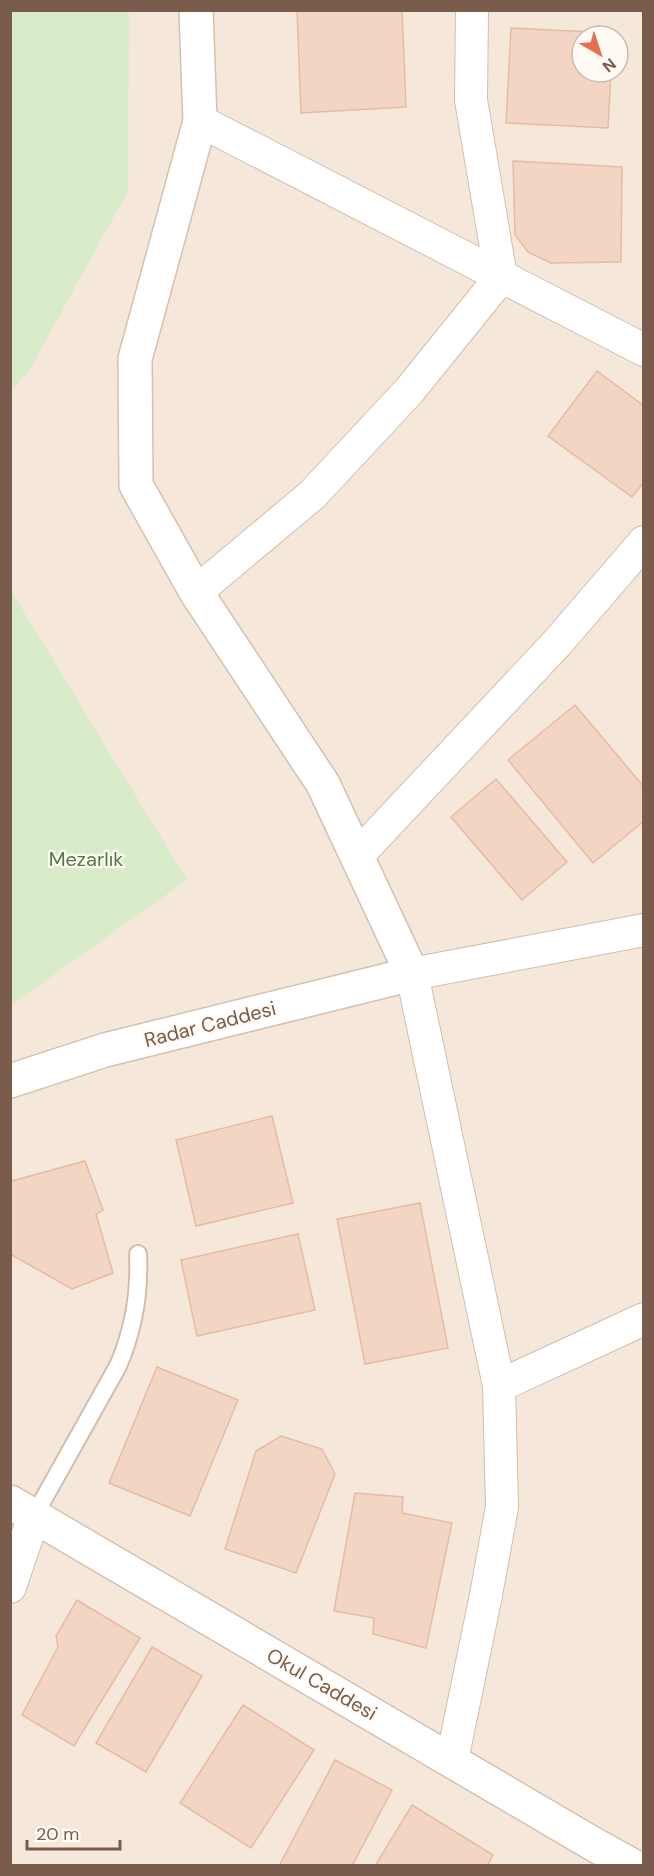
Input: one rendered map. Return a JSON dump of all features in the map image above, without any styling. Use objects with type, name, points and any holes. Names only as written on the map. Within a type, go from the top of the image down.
[{"type":"street","points":[[196,10],[200,121],[135,359],[136,485],[196,592],[323,784],[412,974],[499,1386],[502,1507],[452,1760]]},
{"type":"street","points":[[196,592],[312,495],[409,391],[501,278],[471,100],[472,10]]},
{"type":"street","points":[[200,121],[644,350]]},
{"type":"street","points":[[357,856],[558,642],[644,542]]},
{"type":"street","points":[[412,974],[644,930]]},
{"type":"street","name":"Radar Caddesi","points":[[10,1081],[105,1050],[412,974]]},
{"type":"street","points":[[499,1386],[644,1319]]},
{"type":"street","points":[[10,1587],[22,1509]]},
{"type":"street","name":"Okul Caddesi","points":[[22,1509],[452,1760],[587,1855],[633,1866]]},
{"type":"lane","points":[[22,1509],[118,1366],[126,1346],[137,1301],[138,1254]]},
{"type":"shaded area","points":[[11,11],[643,11],[643,1865],[11,1865]]},
{"type":"green space","points":[[11,10],[129,11],[128,191],[29,371],[11,391]]},
{"type":"green space","name":"Mezarlık","points":[[10,589],[187,880],[11,1005],[10,1005]]},
{"type":"building","points":[[297,10],[402,10],[406,107],[301,113]]},
{"type":"building","points":[[511,28],[570,31],[570,84],[610,84],[608,128],[506,123]]},
{"type":"building","points":[[513,161],[622,167],[621,262],[551,263],[528,252],[515,235]]},
{"type":"building","points":[[597,371],[644,406],[644,482],[632,497],[548,436]]},
{"type":"building","points":[[575,705],[644,787],[644,821],[593,863],[508,760]]},
{"type":"building","points":[[496,779],[567,862],[522,900],[451,817]]},
{"type":"building","points":[[272,1116],[293,1203],[196,1226],[176,1140]]},
{"type":"building","points":[[85,1161],[103,1210],[96,1214],[113,1273],[72,1289],[10,1254],[10,1183]]},
{"type":"building","points":[[420,1203],[448,1348],[365,1364],[337,1219]]},
{"type":"building","points":[[298,1234],[315,1310],[197,1336],[181,1260]]},
{"type":"building","points":[[157,1367],[238,1400],[190,1516],[109,1483]]},
{"type":"building","points":[[281,1436],[322,1449],[335,1474],[296,1573],[225,1549],[256,1451]]},
{"type":"building","points":[[355,1493],[403,1497],[402,1513],[452,1523],[426,1648],[373,1634],[374,1618],[334,1611]]},
{"type":"building","points":[[77,1600],[140,1638],[74,1746],[22,1715],[58,1647],[56,1636]]},
{"type":"building","points":[[152,1647],[202,1676],[146,1772],[96,1743]]},
{"type":"building","points":[[243,1705],[314,1750],[251,1848],[180,1803]]},
{"type":"building","points":[[335,1760],[392,1790],[352,1866],[279,1866]]},
{"type":"building","points":[[412,1805],[493,1855],[487,1866],[375,1866]]}]
